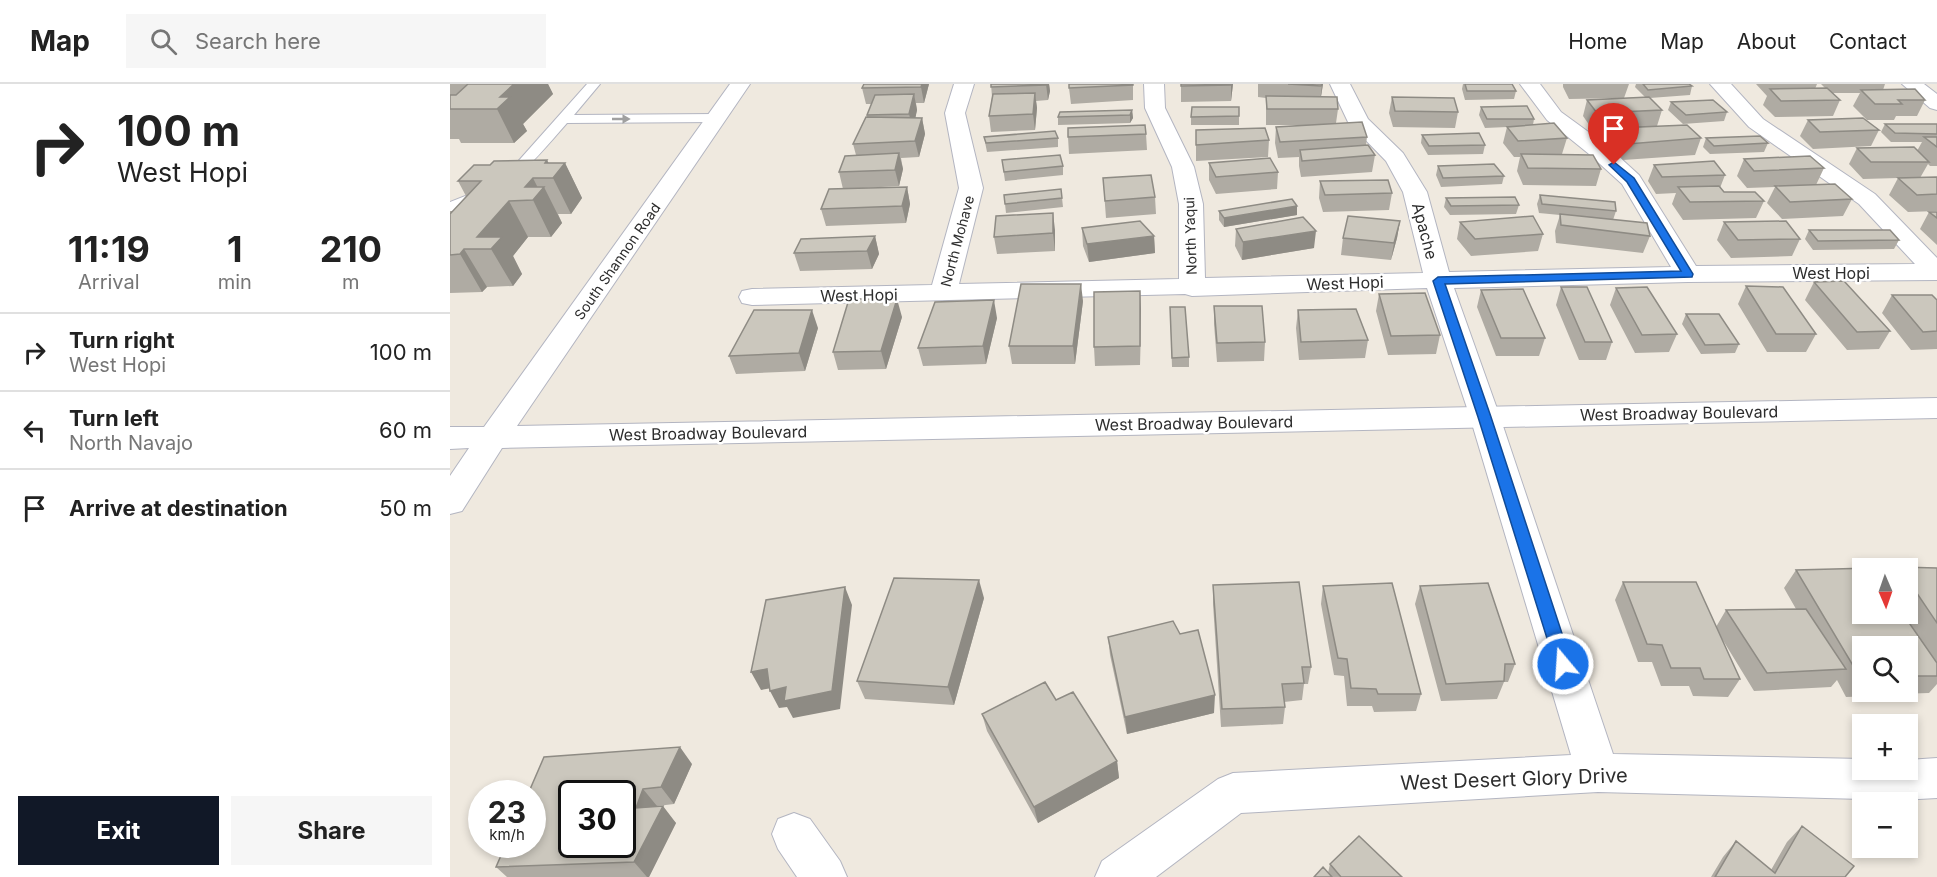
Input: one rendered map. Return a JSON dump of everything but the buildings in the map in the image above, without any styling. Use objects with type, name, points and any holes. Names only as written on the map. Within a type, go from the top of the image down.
[{"type":"street","name":"South Shannon Road","points":[[450,502],[740,84]]},
{"type":"street","name":"North Mohave","points":[[943,294],[971,188],[955,113],[963,84]]},
{"type":"street","name":"North Yaqui","points":[[1154,84],[1155,108],[1183,167],[1191,204],[1192,288]]},
{"type":"street","name":"Apache","points":[[1340,84],[1359,122],[1395,158],[1415,192],[1438,281],[1485,417],[1598,773]]},
{"type":"street","points":[[1530,84],[1554,116],[1597,149],[1631,180],[1688,274]]},
{"type":"street","points":[[1720,84],[1756,123],[1867,199],[1936,272]]},
{"type":"street","points":[[1912,84],[1937,104]]},
{"type":"street","name":"West Hopi","points":[[752,297],[1192,288],[1688,274],[1936,272]]},
{"type":"street","name":"West Broadway Boulevard","points":[[450,438],[1937,408]]},
{"type":"street","name":"West Desert Glory Drive","points":[[1118,877],[1233,793],[1598,773],[1935,781]]},
{"type":"street","points":[[794,834],[824,877]]},
{"type":"lane","points":[[450,208],[483,194],[519,169],[594,84]]},
{"type":"lane","points":[[563,119],[717,118]]},
{"type":"route","points":[[1563,664],[1485,417],[1438,281],[1688,274],[1631,180],[1614,165]]}]
